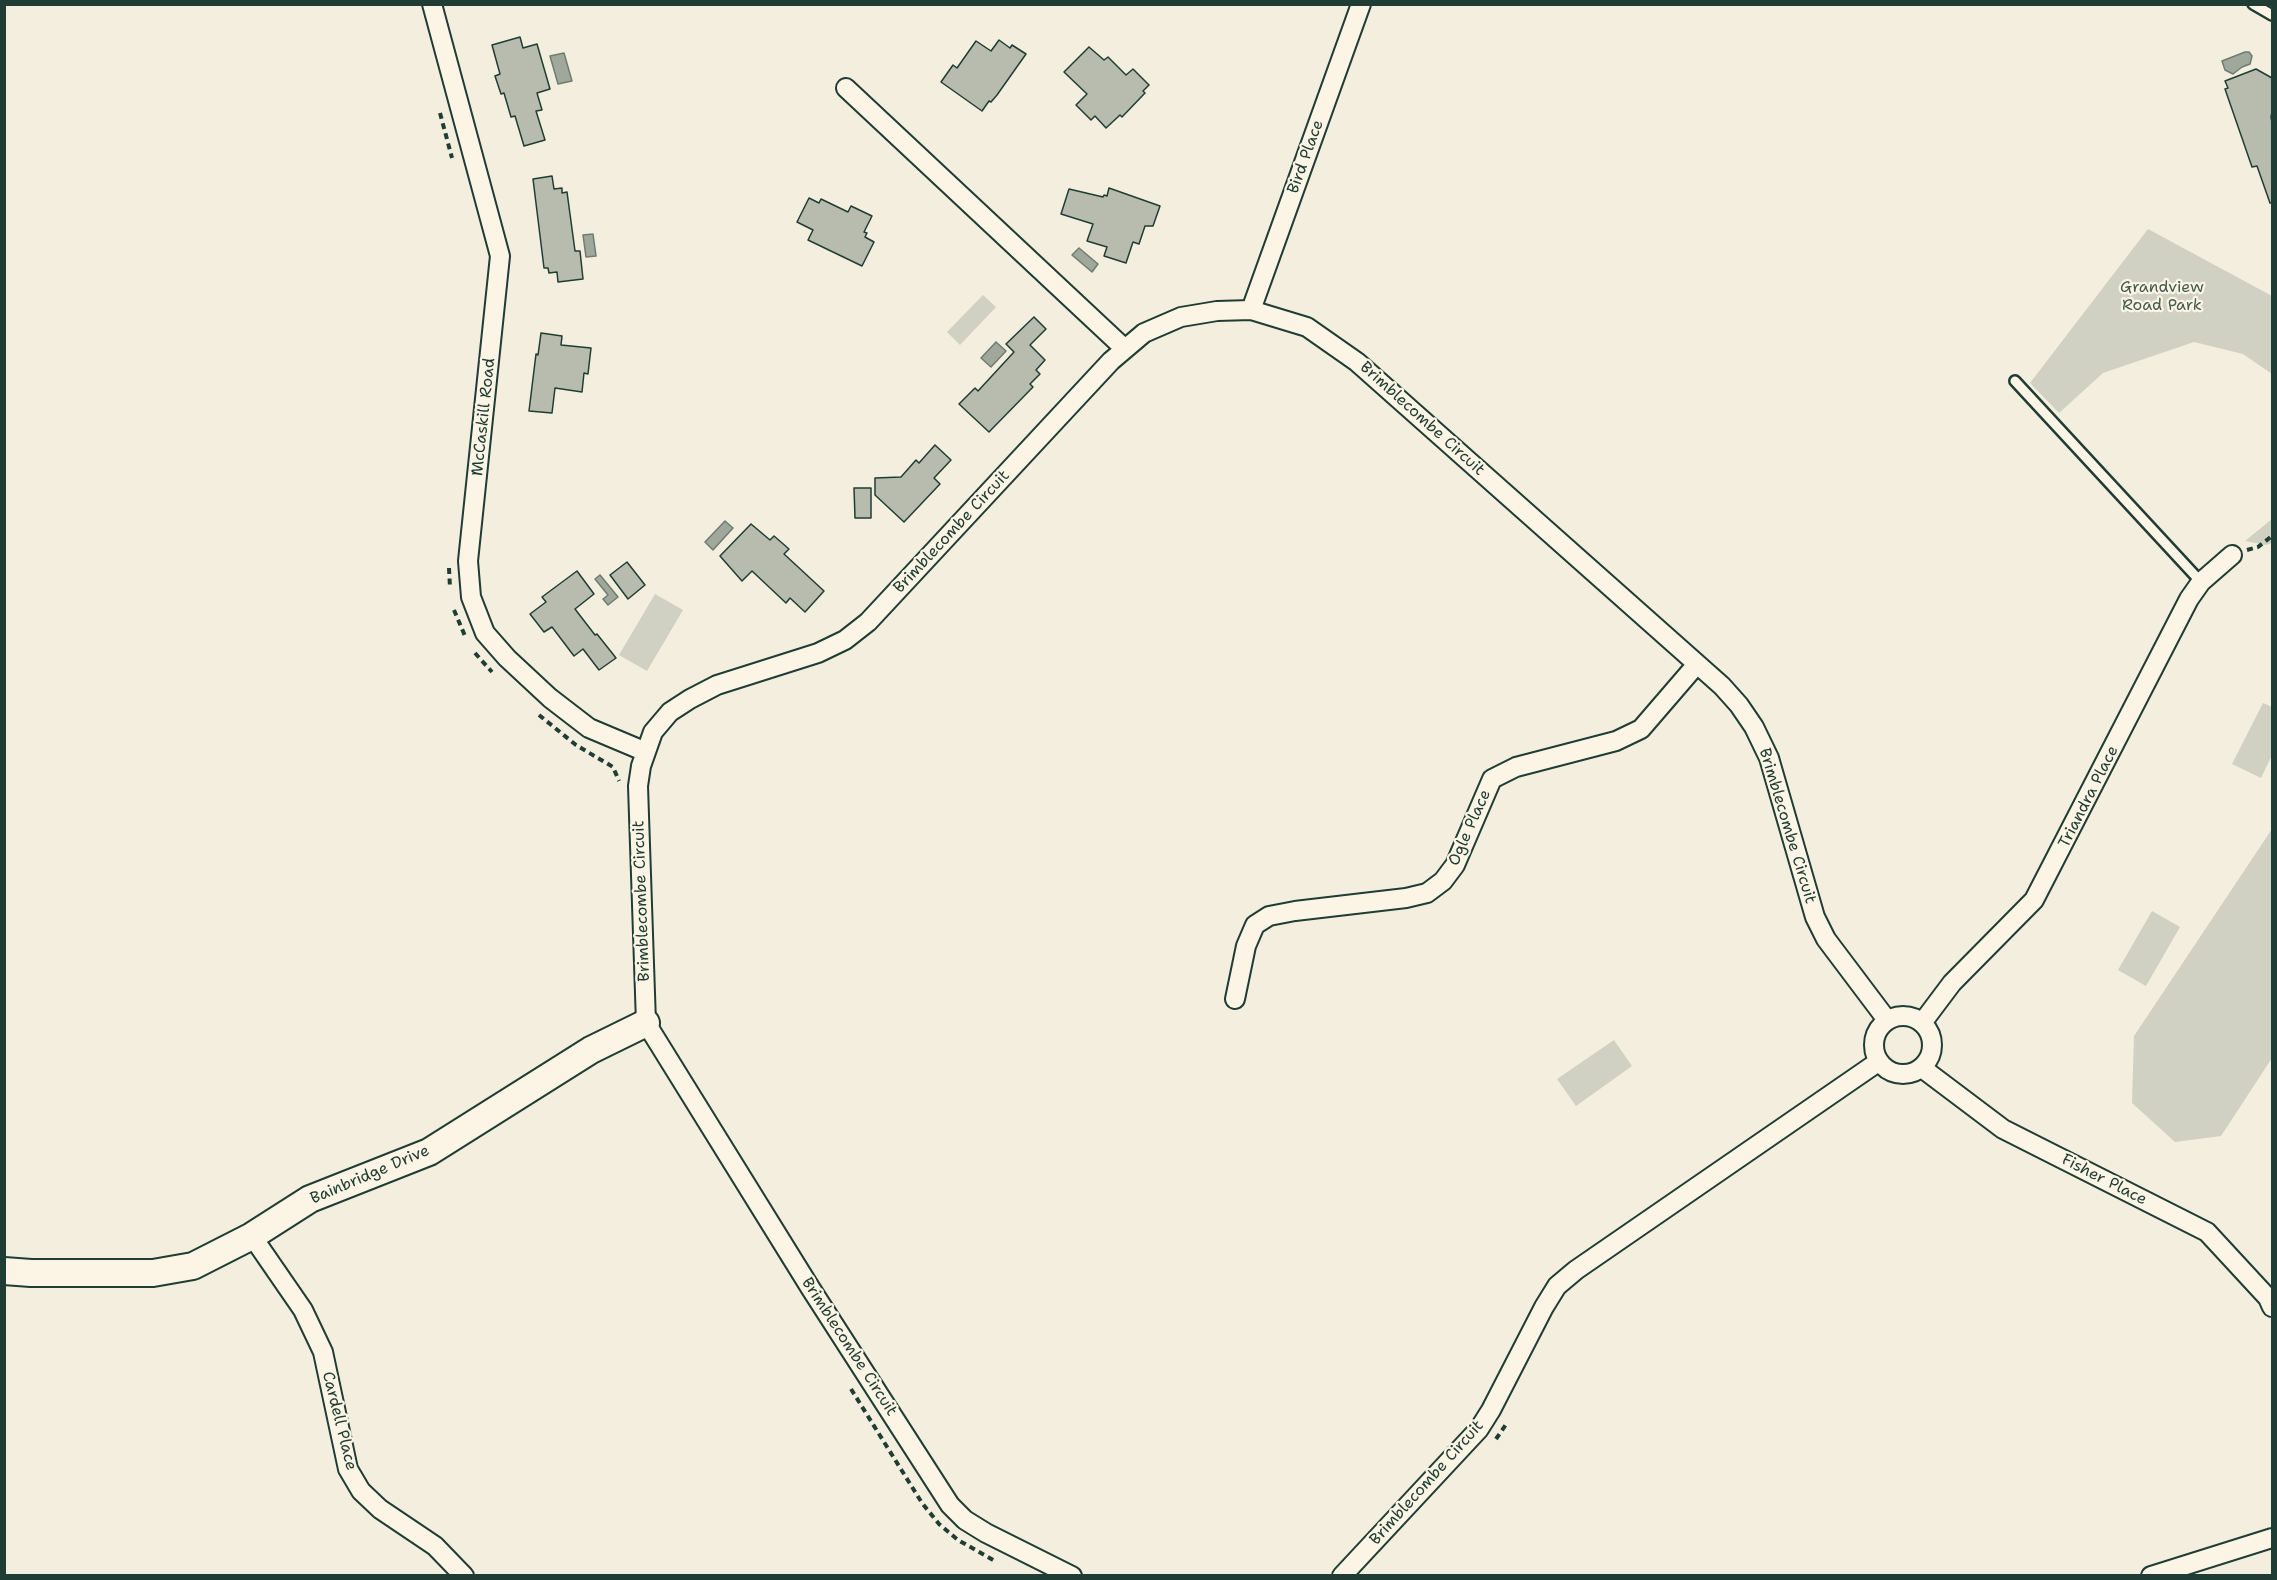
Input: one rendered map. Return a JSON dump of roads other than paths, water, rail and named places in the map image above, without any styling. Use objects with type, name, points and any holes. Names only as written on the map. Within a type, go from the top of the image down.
[{"type":"street","name":"McCaskill Road","points":[[432,4],[500,256],[468,561],[471,597],[485,633],[507,658],[550,698],[589,728],[646,752]]},
{"type":"street","name":"Bird Place","points":[[1251,310],[1361,4]]},
{"type":"street","points":[[846,88],[1125,349]]},
{"type":"street","name":"Brimblecombe Circuit","points":[[1072,1575],[986,1533],[965,1520],[950,1505],[646,1023],[639,786],[653,732],[670,712],[717,685],[818,653],[845,640],[868,622],[1111,361],[1144,333],[1181,317],[1217,311],[1251,310],[1307,327],[1357,362],[1722,686],[1754,727],[1768,758],[1815,917],[1826,939],[1887,1020]]},
{"type":"street","name":"Triandra Place","points":[[1922,1023],[1952,983],[2034,900],[2189,599],[2201,582],[2232,555]]},
{"type":"street","name":"Ogle Place","points":[[1235,999],[1246,946],[1255,925],[1269,916],[1406,898],[1427,893],[1443,881],[1455,865],[1492,779],[1516,767],[1616,741],[1641,729],[1697,664]]},
{"type":"street","points":[[1901,1016],[1916,1019],[1922,1023],[1932,1041],[1932,1051],[1922,1068],[1913,1073],[1894,1073],[1878,1062],[1873,1044],[1880,1027],[1887,1020],[1901,1016]]},
{"type":"street","name":"Bainbridge Drive","points":[[4,1271],[153,1273],[193,1266],[252,1236],[310,1199],[429,1152],[591,1050],[646,1023]]},
{"type":"street","name":"Brimblecombe Circuit","points":[[1342,1575],[1479,1429],[1557,1286],[1576,1269],[1878,1062]]},
{"type":"street","name":"Fisher Place","points":[[1922,1068],[2003,1129],[2207,1232],[2268,1298],[2272,1307]]},
{"type":"street","name":"Cardell Place","points":[[252,1236],[303,1310],[323,1352],[348,1469],[361,1491],[380,1509],[435,1546],[464,1575]]},
{"type":"street","points":[[2151,1575],[2272,1538]]},
{"type":"lane","points":[[2253,4],[2272,15]]},
{"type":"lane","points":[[2015,381],[2201,582]]},
{"type":"park label","name":"Grandview Road Park","points":[[2162,297]]}]
